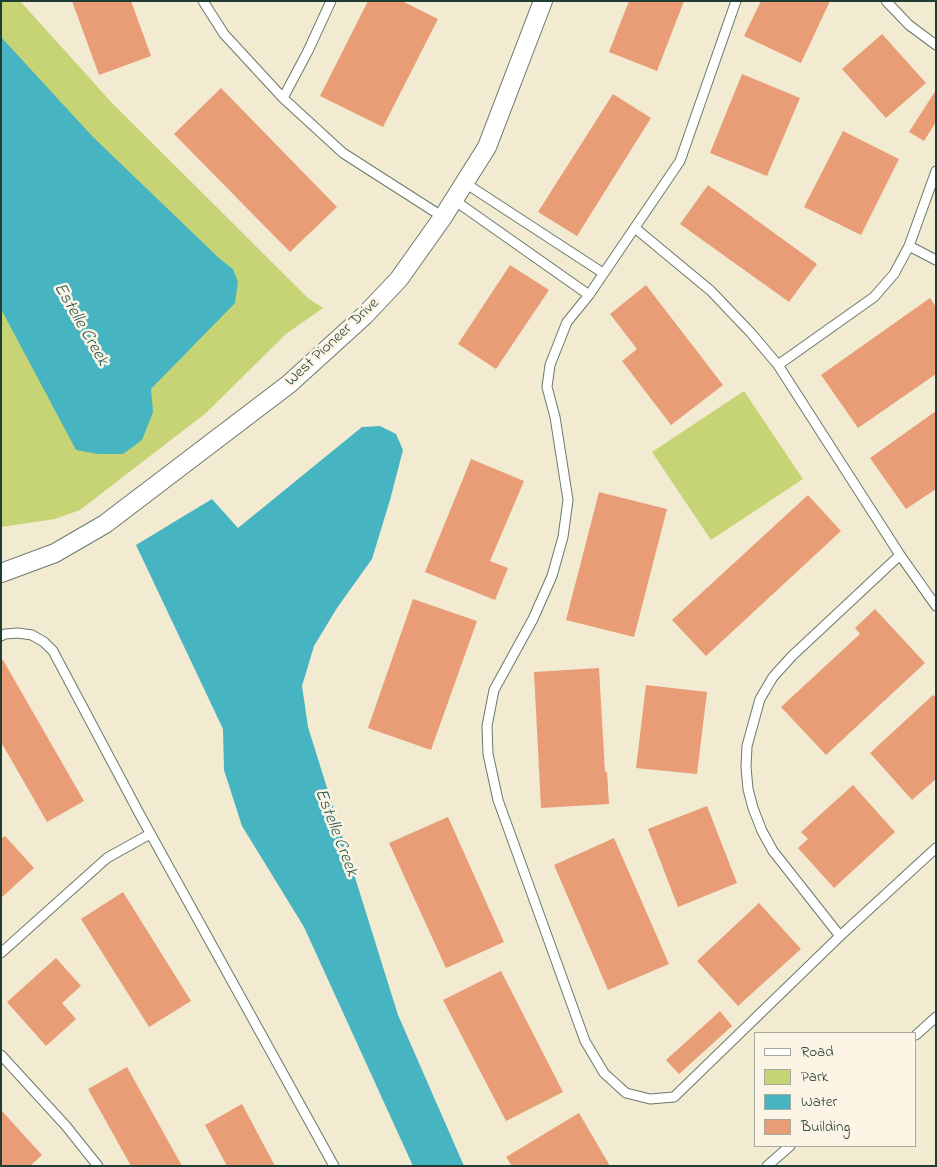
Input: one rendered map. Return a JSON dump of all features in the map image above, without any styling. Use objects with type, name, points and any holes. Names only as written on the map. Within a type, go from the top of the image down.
[{"type":"street","name":"West Pioneer Drive","points":[[1,573],[55,553],[105,524],[289,384],[365,315],[400,279],[444,217],[487,146],[542,1]]},
{"type":"lane","points":[[203,1],[224,34],[283,98],[343,153],[444,217]]},
{"type":"lane","points":[[283,98],[331,1]]},
{"type":"lane","points":[[736,1],[680,161],[602,273],[589,295],[567,322],[550,365],[547,387],[555,417],[568,500],[563,537],[552,576],[537,610],[494,690],[487,726],[488,754],[498,800],[585,1041],[604,1073],[626,1093],[650,1099],[674,1097],[840,936],[936,848]]},
{"type":"lane","points":[[886,1],[909,25],[936,45]]},
{"type":"lane","points":[[778,365],[874,297],[894,274],[909,246],[936,171]]},
{"type":"lane","points":[[465,182],[602,273]]},
{"type":"lane","points":[[454,200],[589,295]]},
{"type":"lane","points":[[635,228],[711,291],[778,365],[900,555],[936,606]]},
{"type":"lane","points":[[909,246],[936,260]]},
{"type":"lane","points":[[840,936],[773,851],[762,831],[748,789],[747,746],[760,699],[773,677],[792,656],[900,555]]},
{"type":"lane","points":[[2,632],[32,636],[44,642],[53,651],[150,834],[334,1166]]},
{"type":"lane","points":[[1,953],[107,858],[150,834]]},
{"type":"lane","points":[[917,1034],[936,1017]]},
{"type":"lane","points":[[1,1055],[66,1126],[98,1166]]},
{"type":"lane","points":[[767,1166],[789,1147]]},
{"type":"green space","points":[[1,1],[20,1],[112,103],[308,298],[323,308],[286,334],[206,413],[80,510],[55,519],[1,527]]},
{"type":"green space","points":[[744,391],[803,479],[711,540],[652,452]]},
{"type":"water","name":"Estelle Creek","points":[[1,37],[93,137],[220,259],[233,269],[238,282],[235,303],[151,389],[153,412],[142,440],[123,454],[98,454],[76,450],[1,309]]},
{"type":"water","name":"Estelle Creek","points":[[380,426],[396,434],[403,450],[390,500],[372,559],[337,608],[314,646],[302,686],[308,727],[398,1015],[464,1166],[413,1166],[304,927],[242,826],[224,770],[223,729],[136,545],[212,499],[238,528],[362,427]]},
{"type":"building","points":[[72,1],[131,1],[151,56],[99,75]]},
{"type":"building","points":[[368,1],[402,1],[438,19],[383,127],[320,96]]},
{"type":"building","points":[[629,1],[684,1],[657,71],[609,52]]},
{"type":"building","points":[[761,1],[830,1],[801,63],[744,36]]},
{"type":"building","points":[[882,34],[926,83],[886,118],[842,69]]},
{"type":"building","points":[[742,74],[800,98],[767,176],[710,153]]},
{"type":"building","points":[[221,88],[337,207],[290,252],[174,134]]},
{"type":"building","points":[[936,90],[936,122],[924,141],[909,132]]},
{"type":"building","points":[[613,94],[651,118],[577,236],[538,212]]},
{"type":"building","points":[[843,131],[899,159],[861,235],[804,207]]},
{"type":"building","points":[[708,185],[817,264],[789,302],[680,224]]},
{"type":"building","points":[[510,265],[549,290],[496,369],[458,344]]},
{"type":"building","points":[[646,285],[723,385],[671,425],[622,361],[637,349],[610,314]]},
{"type":"building","points":[[930,298],[936,307],[936,374],[858,428],[821,375]]},
{"type":"building","points":[[936,411],[936,489],[906,509],[870,458]]},
{"type":"building","points":[[471,459],[524,481],[490,561],[508,568],[495,600],[425,572]]},
{"type":"building","points":[[599,492],[667,509],[634,637],[566,620]]},
{"type":"building","points":[[808,495],[841,531],[706,656],[672,620]]},
{"type":"building","points":[[413,599],[477,621],[431,750],[368,728]]},
{"type":"building","points":[[875,609],[925,663],[826,755],[781,707],[860,634],[855,628]]},
{"type":"building","points":[[3,660],[84,801],[47,822],[1,742],[1,661]]},
{"type":"building","points":[[599,668],[605,772],[607,772],[609,804],[541,808],[534,672]]},
{"type":"building","points":[[646,685],[707,692],[697,774],[636,768]]},
{"type":"building","points":[[933,695],[936,697],[936,779],[912,800],[870,753]]},
{"type":"building","points":[[853,785],[895,832],[834,888],[798,848],[808,839],[801,832]]},
{"type":"building","points":[[707,806],[737,883],[678,907],[648,829]]},
{"type":"building","points":[[448,817],[504,942],[446,968],[389,843]]},
{"type":"building","points":[[5,836],[34,868],[1,898],[1,839]]},
{"type":"building","points":[[614,838],[669,964],[608,990],[554,865]]},
{"type":"building","points":[[123,892],[191,1001],[149,1027],[81,919]]},
{"type":"building","points":[[759,903],[801,949],[738,1006],[697,961]]},
{"type":"building","points":[[56,958],[81,986],[62,1003],[76,1019],[46,1046],[7,1002]]},
{"type":"building","points":[[501,971],[563,1092],[506,1121],[443,1000]]},
{"type":"building","points":[[720,1011],[732,1026],[679,1074],[666,1060]]},
{"type":"building","points":[[127,1067],[182,1166],[131,1166],[88,1089]]},
{"type":"building","points":[[242,1104],[275,1166],[227,1166],[205,1125]]},
{"type":"building","points":[[1,1110],[42,1155],[30,1166],[1,1166]]},
{"type":"building","points":[[579,1113],[610,1166],[512,1166],[506,1157]]}]
